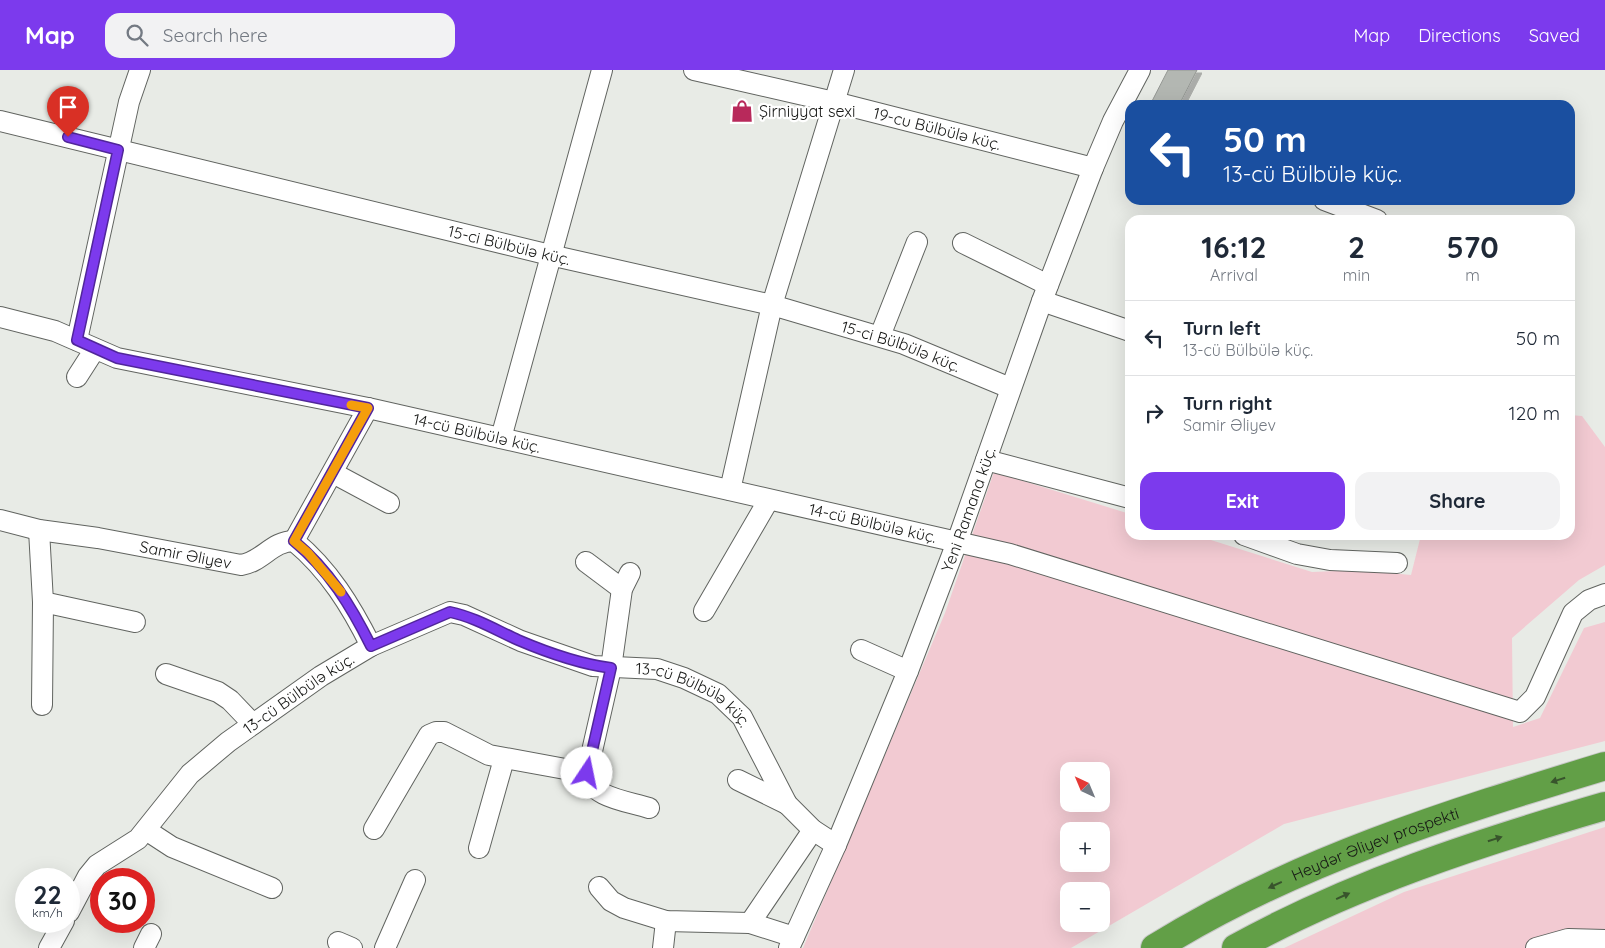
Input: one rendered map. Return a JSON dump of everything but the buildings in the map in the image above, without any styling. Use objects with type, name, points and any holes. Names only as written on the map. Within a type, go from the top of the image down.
[{"type":"highway","name":"Heydər Əliyev prospekti","points":[[1155,948],[1242,900],[1326,861],[1424,823],[1605,766]]},
{"type":"highway","points":[[1236,948],[1343,896],[1436,859],[1605,806]]},
{"type":"street","points":[[77,340],[129,102],[140,70]]},
{"type":"street","points":[[501,438],[602,70]]},
{"type":"street","name":"19-cu Bülbülə küç.","points":[[694,70],[834,102],[1093,168]]},
{"type":"street","points":[[730,490],[772,305],[844,70]]},
{"type":"street","name":"Yeni Ramana küç.","points":[[1130,100],[1140,70]]},
{"type":"street","name":"15-ci Bülbülə küç.","points":[[0,121],[550,255],[772,305],[904,344],[1010,388]]},
{"type":"street","name":"Yeni Ramana küç.","points":[[792,942],[836,845],[908,671],[957,542],[1010,388],[1093,168],[1121,125]]},
{"type":"street","points":[[1337,205],[1364,215]]},
{"type":"street","points":[[880,336],[916,242]]},
{"type":"street","points":[[963,243],[1045,293],[1125,329]]},
{"type":"street","name":"14-cü Bülbülə küç.","points":[[0,317],[55,331],[117,358],[368,408],[730,490],[768,501],[1010,554],[1520,712],[1535,697],[1573,614],[1589,600],[1605,594]]},
{"type":"street","points":[[77,378],[95,349]]},
{"type":"street","points":[[368,408],[294,541],[308,553],[338,587],[371,646]]},
{"type":"street","points":[[986,460],[1125,497]]},
{"type":"street","points":[[333,473],[389,503]]},
{"type":"street","points":[[704,611],[768,501]]},
{"type":"street","name":"Samir Əliyev","points":[[0,520],[40,530],[98,538],[241,565],[250,564],[284,541],[294,541]]},
{"type":"street","points":[[40,530],[43,602],[42,705]]},
{"type":"street","points":[[1271,540],[1297,554],[1330,560],[1397,563]]},
{"type":"street","points":[[586,562],[626,581],[611,668],[587,773],[588,782],[596,790],[649,808]]},
{"type":"street","points":[[43,602],[135,622]]},
{"type":"street","name":"13-cü Bülbülə küç.","points":[[80,891],[88,876],[97,865],[128,847],[146,830],[174,791],[190,774],[253,724],[321,676],[371,646],[450,612],[464,615],[530,644],[593,666],[657,669],[684,678],[718,694],[742,717],[788,804],[813,830],[836,845]]},
{"type":"street","points":[[861,650],[908,671]]},
{"type":"street","points":[[166,674],[218,692],[230,700],[253,724]]},
{"type":"street","points":[[374,829],[429,735],[436,732],[444,732],[489,755],[587,773]]},
{"type":"street","points":[[479,848],[504,759]]},
{"type":"street","points":[[738,780],[788,804]]},
{"type":"street","points":[[146,830],[172,847],[272,888]]},
{"type":"street","points":[[750,923],[813,830]]},
{"type":"street","points":[[385,948],[415,880]]},
{"type":"street","points":[[599,886],[611,901],[624,908],[666,921],[750,923],[792,942]]},
{"type":"street","points":[[664,948],[666,921]]},
{"type":"street","points":[[50,948],[58,933]]},
{"type":"street","points":[[1536,948],[1568,939],[1593,942]]},
{"type":"shaded area","points":[[1575,415],[1582,416],[1605,447],[1605,565],[1579,580],[1512,638],[1513,727],[1540,718],[1584,628],[1605,622],[1605,741],[1284,824],[1110,925],[1110,882],[1060,882],[1060,932],[1098,932],[1071,948],[803,948],[945,613],[994,472],[1125,512],[1125,540],[1211,540],[1312,572],[1359,570],[1411,575],[1420,540],[1575,540]]},
{"type":"shaded area","points":[[1605,827],[1605,948],[1284,948],[1404,892]]},
{"type":"slow traffic","points":[[341,592],[308,553],[294,541],[368,408],[351,405]]},
{"type":"place","name":"Şirniyyat sexi","points":[[742,111]]},
{"type":"route","points":[[68,137],[118,150],[77,340],[117,358],[368,408],[294,541],[308,553],[338,587],[354,612],[371,646],[450,612],[464,615],[521,641],[593,666],[611,668],[598,717],[587,773]]}]
